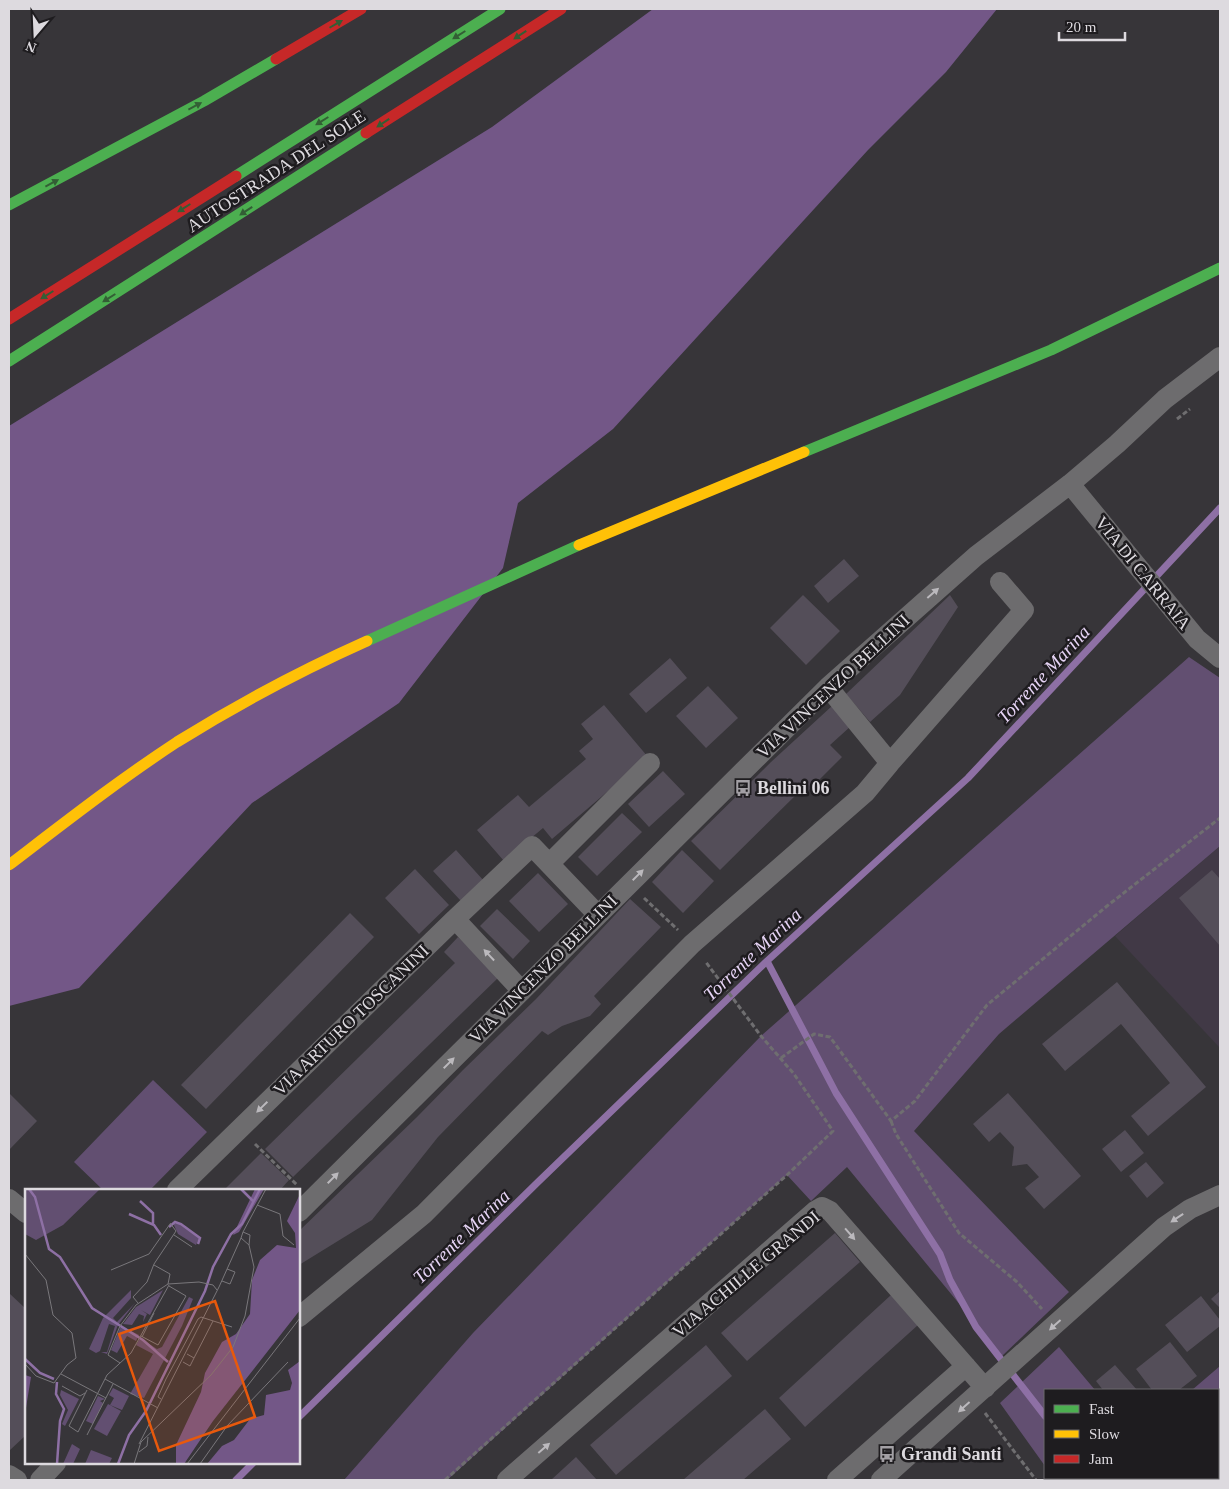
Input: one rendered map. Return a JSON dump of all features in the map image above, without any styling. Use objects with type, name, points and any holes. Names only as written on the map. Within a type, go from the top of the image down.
[{"type":"main road","points":[[9,205],[204,101],[361,9]]},
{"type":"main road","name":"AUTOSTRADA DEL SOLE","points":[[9,318],[500,9]]},
{"type":"main road","name":"AUTOSTRADA DEL SOLE","points":[[9,361],[560,9]]},
{"type":"main road","points":[[9,865],[99,796],[176,744],[233,708],[333,656],[614,530],[1050,350],[1220,268]]},
{"type":"street","name":"VIA VINCENZO BELLINI","points":[[305,1206],[828,687],[976,556],[1070,484],[1117,444],[1165,399],[1220,357]]},
{"type":"street","name":"VIA DI CARRAIA","points":[[1070,484],[1197,639],[1220,658]]},
{"type":"street","points":[[300,1316],[424,1214],[694,946],[865,793],[1024,610],[1000,582]]},
{"type":"street","points":[[828,687],[890,763]]},
{"type":"street","points":[[598,915],[549,864],[650,763]]},
{"type":"street","name":"VIA ARTURO TOSCANINI","points":[[178,1189],[455,918],[532,846],[549,864]]},
{"type":"street","points":[[455,918],[522,991]]},
{"type":"street","points":[[881,1480],[1164,1226],[1190,1209],[1220,1195]]},
{"type":"street","points":[[9,1199],[25,1212]]},
{"type":"street","name":"VIA ACHILLE GRANDI","points":[[507,1480],[815,1211],[822,1207],[830,1211],[966,1366],[979,1393]]},
{"type":"street","points":[[837,1480],[966,1366]]},
{"type":"street","points":[[40,1480],[55,1464]]},
{"type":"street","points":[[9,1475],[17,1480]]},
{"type":"path","points":[[891,1121],[914,1102],[988,1005],[1107,906],[1220,818]]},
{"type":"path","points":[[445,1480],[787,1175],[833,1131],[794,1074],[761,1036],[694,946],[630,883]]},
{"type":"path","points":[[780,1058],[814,1034],[830,1037],[891,1121],[896,1134],[959,1233],[1017,1282],[1056,1324]]},
{"type":"path","points":[[240,1129],[291,1189]]},
{"type":"path","points":[[979,1393],[1036,1480]]},
{"type":"shaded area","points":[[653,9],[997,9],[946,72],[868,150],[613,429],[518,503],[503,568],[399,703],[252,803],[79,988],[9,1006],[9,426],[492,127]]},
{"type":"shaded area","points":[[1189,657],[1220,678],[1220,846],[999,1034],[914,1131],[1069,1292],[1002,1356],[847,1167],[811,1201],[787,1175],[447,1480],[344,1480],[473,1333],[761,1036]]},
{"type":"shaded area","points":[[1220,846],[1220,1048],[1115,936]]},
{"type":"shaded area","points":[[153,1080],[207,1132],[151,1189],[102,1189],[74,1162]]},
{"type":"shaded area","points":[[1059,1347],[1094,1389],[1044,1389],[1044,1465],[1000,1403]]},
{"type":"shaded area","points":[[1220,1366],[1220,1480],[1055,1479],[1219,1479],[1219,1389],[1193,1389]]},
{"type":"building","points":[[844,559],[859,576],[828,603],[814,586]]},
{"type":"building","points":[[803,595],[840,631],[806,665],[770,628]]},
{"type":"building","points":[[950,595],[958,607],[900,695],[870,722],[846,694]]},
{"type":"building","points":[[670,658],[687,678],[646,713],[629,694]]},
{"type":"building","points":[[708,686],[738,718],[706,748],[676,716]]},
{"type":"building","points":[[604,705],[648,757],[552,839],[543,828],[504,861],[477,830],[518,795],[529,807],[586,759],[579,751],[593,739],[581,724]]},
{"type":"building","points":[[832,706],[851,726],[830,745],[842,757],[804,795],[800,791],[720,870],[691,841],[771,762]]},
{"type":"building","points":[[663,771],[685,794],[649,827],[628,804]]},
{"type":"building","points":[[622,813],[642,832],[597,876],[578,857]]},
{"type":"building","points":[[456,850],[484,881],[461,901],[433,871]]},
{"type":"building","points":[[682,850],[714,881],[683,913],[652,882]]},
{"type":"building","points":[[415,869],[449,905],[419,934],[385,898]]},
{"type":"building","points":[[1212,870],[1220,879],[1220,946],[1179,898]]},
{"type":"building","points":[[538,873],[568,904],[539,932],[509,901]]},
{"type":"building","points":[[630,899],[661,927],[594,996],[601,1004],[590,1016],[562,1026],[548,1035],[542,1031],[438,1137],[372,1220],[300,1264],[300,1230],[536,999]]},
{"type":"building","points":[[497,909],[530,941],[513,959],[480,926]]},
{"type":"building","points":[[350,913],[374,937],[206,1109],[181,1085]]},
{"type":"building","points":[[458,937],[499,977],[293,1177],[265,1149],[455,963],[444,952]]},
{"type":"building","points":[[1117,982],[1206,1087],[1148,1136],[1131,1116],[1170,1083],[1121,1024],[1065,1071],[1042,1044]]},
{"type":"building","points":[[9,1093],[37,1121],[9,1150]]},
{"type":"building","points":[[1008,1093],[1081,1176],[1044,1209],[1025,1188],[1039,1177],[1027,1164],[1012,1166],[1014,1147],[1000,1132],[989,1142],[973,1124]]},
{"type":"building","points":[[1125,1130],[1144,1153],[1121,1172],[1102,1149]]},
{"type":"building","points":[[261,1153],[289,1180],[281,1189],[225,1189]]},
{"type":"building","points":[[1146,1162],[1164,1183],[1147,1198],[1129,1176]]},
{"type":"building","points":[[835,1233],[860,1262],[747,1361],[721,1333]]},
{"type":"building","points":[[1220,1291],[1220,1308],[1211,1299]]},
{"type":"building","points":[[9,1293],[25,1308],[25,1436],[9,1451]]},
{"type":"building","points":[[891,1295],[918,1325],[805,1427],[779,1398]]},
{"type":"building","points":[[1201,1296],[1220,1320],[1220,1326],[1187,1352],[1165,1325]]},
{"type":"building","points":[[1170,1342],[1197,1376],[1180,1389],[1151,1389],[1136,1369]]},
{"type":"building","points":[[706,1345],[732,1376],[616,1475],[590,1445]]},
{"type":"building","points":[[1115,1365],[1136,1389],[1102,1389],[1096,1381]]},
{"type":"building","points":[[765,1409],[791,1439],[743,1480],[683,1480]]},
{"type":"building","points":[[576,1457],[597,1480],[551,1480]]},
{"type":"waterway","name":"Torrente Marina","points":[[300,1416],[538,1182],[767,961],[968,778],[1220,508]]},
{"type":"waterway","points":[[767,961],[836,1093],[940,1254],[950,1280],[976,1327],[1044,1415]]},
{"type":"waterway","name":"Torrente Marina","points":[[236,1480],[252,1464]]},
{"type":"traffic: fast","points":[[236,176],[500,9]]},
{"type":"traffic: fast","points":[[9,205],[204,101],[276,59]]},
{"type":"traffic: fast","points":[[9,361],[366,133]]},
{"type":"traffic: fast","points":[[804,452],[1051,350],[1220,268]]},
{"type":"traffic: fast","points":[[367,641],[579,545]]},
{"type":"traffic: slow","points":[[579,545],[804,452]]},
{"type":"traffic: slow","points":[[9,865],[155,756],[177,742],[270,688],[367,641]]},
{"type":"traffic: jam","points":[[276,59],[361,9]]},
{"type":"traffic: jam","points":[[366,133],[561,9]]},
{"type":"traffic: jam","points":[[9,319],[236,176]]},
{"type":"place","name":"Bellini 06","points":[[743,788]]},
{"type":"place","name":"Grandi Santi","points":[[887,1454]]}]
